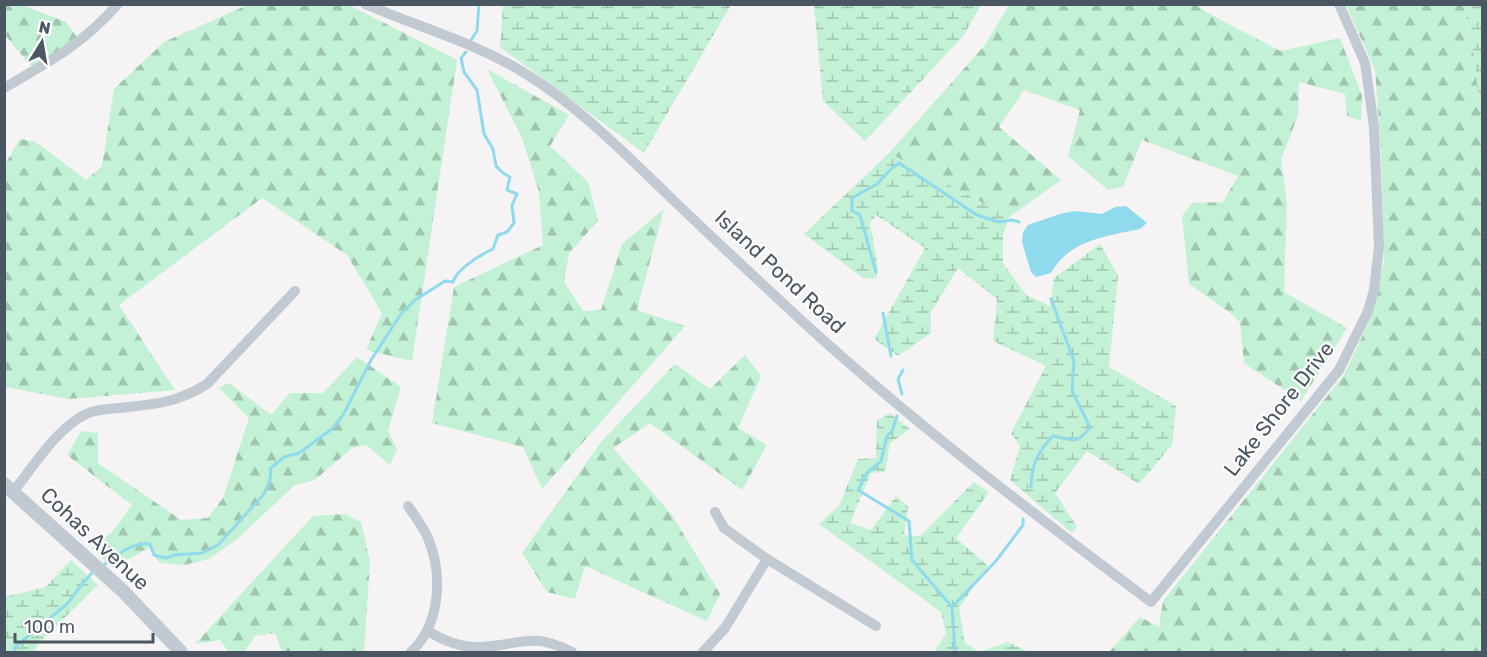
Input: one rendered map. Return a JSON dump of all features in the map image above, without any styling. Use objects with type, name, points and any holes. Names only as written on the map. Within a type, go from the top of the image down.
[{"type":"street","points":[[4,88],[76,45],[118,4]]},
{"type":"street","name":"Island Pond Road","points":[[365,4],[486,52],[524,72],[551,90],[600,131],[814,331],[886,394],[1021,505],[1151,602]]},
{"type":"street","name":"Lake Shore Drive","points":[[1151,602],[1339,370],[1368,311],[1374,291],[1379,247],[1374,128],[1365,63],[1339,4]]},
{"type":"street","points":[[9,488],[72,422],[87,414],[100,410],[173,401],[207,384],[296,291]]},
{"type":"street","name":"Cohas Avenue","points":[[9,488],[123,591],[181,652]]},
{"type":"street","points":[[408,506],[427,537],[435,559],[435,608],[428,631],[411,652]]},
{"type":"street","points":[[715,512],[724,528],[767,559],[876,626]]},
{"type":"street","points":[[703,652],[724,628],[767,559]]},
{"type":"street","points":[[428,631],[448,643],[480,648],[531,639],[546,641],[572,652]]},
{"type":"green space","points":[[814,4],[981,5],[964,35],[865,141],[823,101]]},
{"type":"green space","points":[[4,5],[22,5],[66,22],[80,41],[34,70],[5,35]]},
{"type":"green space","points":[[244,5],[349,5],[457,60],[412,361],[366,350],[382,313],[347,255],[262,198],[119,305],[175,390],[69,399],[5,387],[5,164],[20,139],[36,142],[86,180],[102,166],[114,89],[164,42]]},
{"type":"green space","points":[[503,5],[731,5],[644,153],[500,47]]},
{"type":"green space","points":[[1009,5],[1197,5],[1204,11],[1280,51],[1340,38],[1362,96],[1361,121],[1347,116],[1345,94],[1299,82],[1298,115],[1281,160],[1287,204],[1284,292],[1347,328],[1301,401],[1244,363],[1240,322],[1189,284],[1182,216],[1192,203],[1223,202],[1238,176],[1142,140],[1123,187],[1108,190],[1068,156],[1080,110],[1024,90],[999,127],[1061,180],[1009,217],[889,153],[985,45]]},
{"type":"green space","points":[[1346,5],[1463,5],[1474,55],[1482,129],[1482,652],[1109,652],[1140,617],[1159,627],[1163,601],[1344,375],[1368,324],[1384,262],[1381,151],[1375,70]]},
{"type":"green space","points":[[1463,5],[1482,5],[1482,129],[1474,55]]},
{"type":"green space","points":[[487,69],[569,115],[550,146],[588,182],[598,221],[569,253],[564,282],[583,311],[601,310],[622,244],[664,209],[637,310],[685,326],[542,489],[523,447],[432,423],[454,287],[543,245],[539,192],[522,138]]},
{"type":"green space","points":[[889,153],[1009,217],[1003,235],[1003,263],[1026,295],[1050,306],[1054,278],[1100,244],[1118,276],[1109,367],[1176,406],[1172,445],[1139,484],[1087,451],[1055,493],[1077,527],[1072,533],[1010,480],[1020,446],[1011,433],[1046,366],[993,341],[997,299],[958,268],[931,312],[931,333],[898,356],[874,339],[925,248],[876,215],[870,223],[878,268],[876,279],[863,278],[804,234]]},
{"type":"green space","points":[[745,355],[761,376],[738,428],[767,445],[742,490],[650,423],[613,448],[672,515],[720,594],[707,621],[585,566],[575,599],[547,592],[522,553],[602,441],[675,364],[710,389]]},
{"type":"green space","points":[[357,357],[401,387],[388,431],[397,449],[390,465],[366,445],[352,448],[315,480],[295,485],[236,540],[209,559],[184,565],[160,563],[149,548],[113,568],[92,548],[112,532],[132,505],[67,455],[81,431],[98,433],[98,463],[181,520],[208,518],[223,498],[249,418],[219,388],[229,383],[271,415],[290,393],[323,393]]},
{"type":"green space","points":[[889,413],[910,429],[890,443],[885,472],[871,473],[850,523],[871,530],[896,496],[908,506],[904,535],[920,536],[974,482],[989,492],[956,538],[988,566],[959,608],[965,643],[979,652],[934,652],[946,634],[941,612],[819,524],[839,506],[858,459],[876,458],[877,421]]},
{"type":"green space","points":[[345,514],[361,522],[370,562],[364,652],[282,652],[275,633],[255,636],[245,651],[228,651],[220,640],[195,644],[313,516]]},
{"type":"green space","points":[[71,560],[98,585],[37,645],[35,652],[5,652],[5,597],[46,587]]},
{"type":"green space","points":[[1008,642],[1029,652],[979,652]]},
{"type":"water","points":[[1126,206],[1147,223],[1140,229],[1102,237],[1078,246],[1059,262],[1051,273],[1036,277],[1031,272],[1022,242],[1023,232],[1028,225],[1075,211],[1102,214],[1115,207]]},
{"type":"waterway","points":[[471,40],[477,31],[479,4]]},
{"type":"waterway","points":[[105,564],[137,545],[150,544],[154,555],[166,558],[202,553],[218,545],[264,494],[270,480],[271,468],[284,457],[299,453],[332,429],[343,415],[371,360],[401,314],[415,300],[445,281],[453,282],[464,267],[493,249],[498,235],[507,232],[514,223],[512,205],[517,194],[507,190],[510,177],[496,166],[493,149],[484,134],[477,90],[464,72],[461,58],[466,52]]},
{"type":"waterway","points":[[876,272],[860,215],[852,211],[852,198],[877,184],[899,163],[977,215],[999,222],[1012,220],[1019,222]]},
{"type":"waterway","points":[[1031,487],[1036,459],[1053,436],[1074,440],[1082,437],[1090,427],[1072,391],[1074,361],[1051,299]]},
{"type":"waterway","points":[[883,313],[891,356]]},
{"type":"waterway","points":[[902,394],[898,379],[903,370]]},
{"type":"waterway","points":[[897,416],[892,431],[887,436],[881,461],[867,473],[858,490],[909,521],[912,560],[952,607],[955,652]]},
{"type":"waterway","points":[[952,607],[996,561],[1023,525],[1023,519]]},
{"type":"waterway","points":[[16,652],[14,648],[68,603],[92,573]]}]
